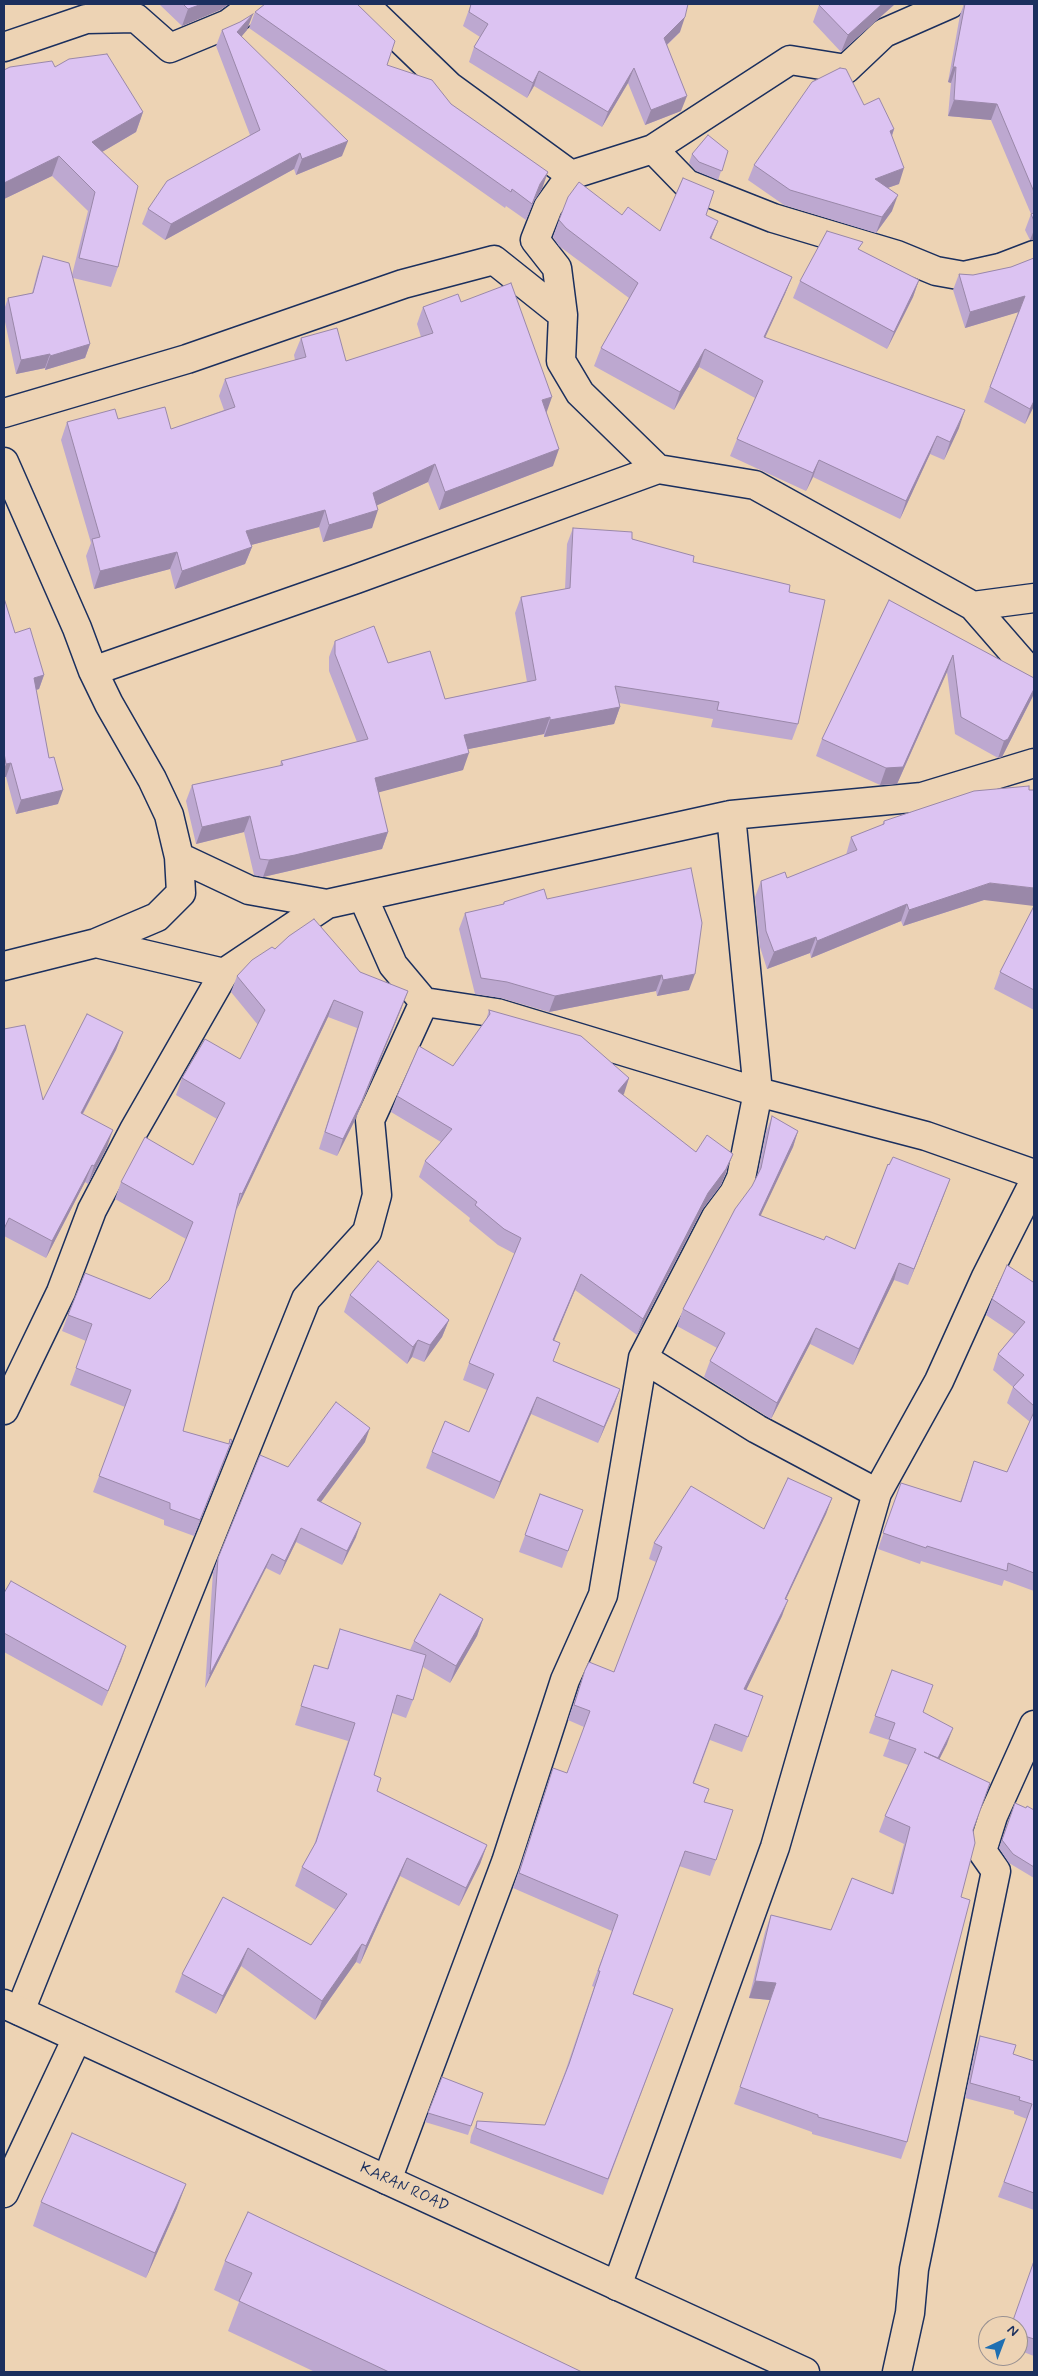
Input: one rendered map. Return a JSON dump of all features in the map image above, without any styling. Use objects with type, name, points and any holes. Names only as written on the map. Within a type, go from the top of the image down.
[{"type":"street","points":[[4,47],[86,19],[136,18],[170,48],[228,24],[255,4]]},
{"type":"street","points":[[364,4],[449,86],[571,175]]},
{"type":"street","points":[[658,469],[580,393],[561,361],[563,315],[556,268],[535,240],[548,207],[571,175],[653,150],[790,60],[846,69],[884,33],[950,4]]},
{"type":"street","points":[[653,150],[687,184],[773,218],[897,255],[936,271],[964,276],[1000,268],[1034,255]]},
{"type":"street","points":[[4,413],[186,359],[403,284],[494,260],[563,315]]},
{"type":"street","points":[[4,462],[77,628],[93,671],[165,806],[179,857],[181,893],[157,917],[96,943],[4,966]]},
{"type":"street","points":[[93,671],[658,469],[755,485],[973,606],[1034,676]]},
{"type":"street","points":[[973,606],[1034,598]]},
{"type":"street","points":[[179,857],[248,890],[327,904],[731,815],[922,797],[1034,763]]},
{"type":"street","points":[[387,2180],[506,1862],[565,1680],[603,1595],[643,1358],[716,1217],[734,1192],[741,1178],[758,1092],[731,815]]},
{"type":"street","points":[[363,897],[393,965],[424,1002],[497,1013],[758,1092],[926,1136],[1034,1174]]},
{"type":"street","points":[[4,1410],[61,1292],[92,1210],[134,1130],[224,973],[327,904]]},
{"type":"street","points":[[96,943],[224,973]]},
{"type":"street","points":[[12,2007],[306,1299],[367,1232],[377,1195],[370,1120],[424,1002]]},
{"type":"street","points":[[617,2286],[775,1847],[877,1493],[939,1381],[986,1277],[1034,1182]]},
{"type":"street","points":[[643,1358],[756,1429],[877,1493]]},
{"type":"street","points":[[896,2372],[910,2313],[914,2268],[996,1871],[982,1851],[993,1816],[1034,1725]]},
{"type":"street","name":"KARAN ROAD","points":[[12,2007],[805,2372]]},
{"type":"street","points":[[4,2193],[77,2038]]},
{"type":"building","points":[[183,4],[202,4],[188,9]]},
{"type":"building","points":[[265,4],[357,4],[395,41],[387,65],[432,80],[451,104],[548,172],[540,184],[532,204],[512,189],[511,192],[255,12]]},
{"type":"building","points":[[471,4],[688,4],[685,17],[664,38],[687,96],[651,110],[634,68],[608,112],[539,71],[533,83],[474,47],[488,24],[469,12]]},
{"type":"building","points":[[820,4],[882,4],[848,35]]},
{"type":"building","points":[[965,4],[1034,4],[1034,192],[997,104],[954,100],[956,67],[953,67]]},
{"type":"building","points":[[253,14],[237,32],[348,141],[302,159],[300,153],[171,224],[148,209],[167,181],[260,130],[222,30]]},
{"type":"building","points":[[107,54],[143,112],[92,142],[138,186],[118,267],[79,258],[95,192],[59,156],[4,183],[4,70],[10,67],[52,61],[55,67],[69,59]]},
{"type":"building","points":[[840,68],[846,69],[864,105],[879,98],[894,129],[890,131],[904,168],[875,179],[898,195],[882,217],[790,190],[754,165],[812,82]]},
{"type":"building","points":[[708,135],[728,151],[722,171],[699,162],[692,154]]},
{"type":"building","points":[[683,178],[714,191],[706,215],[718,221],[710,238],[792,277],[764,337],[965,410],[950,442],[937,436],[906,501],[819,460],[813,473],[737,439],[763,381],[705,349],[680,392],[601,348],[638,283],[566,228],[559,220],[568,197],[579,182],[622,215],[628,207],[660,231]]},
{"type":"building","points":[[827,231],[863,242],[858,249],[919,280],[894,332],[800,281]]},
{"type":"building","points":[[43,256],[69,263],[90,344],[50,356],[50,354],[21,360],[8,298],[33,293]]},
{"type":"building","points":[[1034,258],[1034,401],[1030,409],[990,387],[1025,296],[970,312],[959,274],[973,275],[1011,267]]},
{"type":"building","points":[[511,283],[552,397],[542,400],[559,449],[445,492],[435,464],[373,493],[378,510],[329,525],[325,510],[246,531],[252,547],[182,571],[177,552],[100,571],[92,539],[100,537],[67,422],[115,409],[118,419],[165,407],[171,429],[235,407],[225,379],[306,357],[301,338],[337,328],[346,361],[433,333],[423,307],[458,294],[461,302]]},
{"type":"building","points":[[573,528],[632,532],[632,539],[694,556],[693,562],[790,585],[789,592],[825,600],[798,724],[717,710],[719,702],[615,686],[620,707],[550,720],[550,717],[464,735],[469,753],[375,778],[388,832],[269,860],[260,859],[250,816],[202,827],[192,785],[283,765],[281,761],[368,739],[335,654],[335,641],[374,626],[388,663],[430,651],[445,699],[536,680],[521,597],[570,588]]},
{"type":"building","points":[[4,598],[15,633],[30,628],[44,675],[34,678],[49,758],[54,757],[63,790],[21,800],[11,763],[6,764],[4,753]]},
{"type":"building","points":[[889,600],[1034,678],[1034,689],[1008,739],[1004,741],[961,717],[953,655],[903,767],[886,768],[822,739]]},
{"type":"building","points":[[1029,786],[1029,790],[1034,790],[1034,888],[990,883],[909,910],[907,904],[817,941],[816,937],[774,952],[766,931],[761,881],[785,872],[787,878],[857,850],[851,837],[884,824],[884,821],[974,791]]},
{"type":"building","points":[[691,868],[702,923],[695,974],[663,980],[662,975],[555,996],[507,982],[481,978],[465,913],[504,904],[504,902],[544,889],[547,899]]},
{"type":"building","points":[[1034,906],[1034,990],[1000,972]]},
{"type":"building","points":[[314,919],[360,972],[408,991],[361,1103],[343,1139],[325,1132],[363,1012],[334,1000],[242,1194],[240,1193],[183,1431],[229,1444],[230,1439],[232,1440],[200,1520],[170,1509],[170,1503],[99,1476],[131,1390],[76,1368],[92,1324],[68,1315],[85,1273],[150,1299],[169,1280],[193,1222],[121,1182],[145,1137],[193,1165],[225,1103],[182,1078],[205,1039],[240,1059],[265,1010],[237,976],[252,960],[272,947],[275,949],[289,936]]},
{"type":"building","points":[[489,1010],[581,1036],[629,1078],[618,1091],[696,1152],[707,1135],[733,1154],[726,1169],[708,1193],[643,1319],[581,1274],[553,1340],[560,1343],[553,1361],[620,1389],[604,1427],[537,1397],[500,1482],[432,1452],[445,1421],[469,1432],[494,1374],[469,1363],[521,1238],[504,1229],[475,1205],[477,1202],[425,1161],[452,1129],[397,1096],[419,1046],[453,1066],[490,1014]]},
{"type":"building","points":[[87,1014],[123,1032],[81,1113],[113,1130],[94,1166],[92,1165],[52,1241],[9,1218],[4,1229],[4,1029],[25,1025],[43,1100]]},
{"type":"building","points":[[772,1116],[798,1131],[759,1215],[824,1240],[826,1236],[855,1249],[888,1164],[893,1157],[950,1179],[914,1269],[899,1263],[859,1349],[816,1328],[777,1403],[710,1361],[725,1333],[683,1309],[735,1209],[752,1186],[761,1168]]},
{"type":"building","points":[[378,1261],[449,1320],[430,1345],[418,1340],[413,1347],[350,1295]]},
{"type":"building","points":[[1007,1265],[1033,1282],[1034,1280],[1034,1406],[1013,1387],[1024,1375],[998,1354],[1025,1322],[992,1299]]},
{"type":"building","points":[[336,1402],[370,1428],[317,1500],[361,1523],[347,1551],[301,1528],[285,1561],[272,1554],[210,1674],[218,1558],[260,1455],[288,1467]]},
{"type":"building","points":[[1034,1412],[1034,1573],[1008,1563],[1007,1571],[927,1546],[926,1548],[883,1533],[901,1483],[961,1502],[974,1461],[1007,1472]]},
{"type":"building","points":[[788,1478],[832,1498],[785,1599],[788,1600],[744,1689],[763,1696],[748,1737],[715,1724],[693,1783],[709,1789],[704,1802],[733,1810],[716,1860],[685,1851],[633,1994],[673,2009],[608,2179],[476,2128],[477,2121],[545,2125],[569,2064],[600,1971],[598,1971],[618,1915],[519,1873],[553,1768],[567,1773],[590,1711],[574,1705],[585,1670],[589,1662],[614,1672],[662,1547],[654,1543],[691,1486],[764,1529]]},
{"type":"building","points":[[540,1494],[583,1510],[568,1551],[525,1535]]},
{"type":"building","points":[[11,1581],[126,1646],[108,1691],[4,1633],[4,1593]]},
{"type":"building","points":[[440,1594],[483,1619],[456,1666],[414,1641]]},
{"type":"building","points":[[340,1629],[426,1655],[413,1700],[397,1695],[374,1775],[381,1778],[377,1791],[487,1845],[466,1888],[407,1858],[366,1946],[362,1944],[322,2001],[248,1948],[223,1996],[182,1974],[223,1897],[311,1945],[347,1894],[302,1867],[316,1842],[355,1723],[301,1706],[314,1665],[328,1669]]},
{"type":"building","points":[[892,1670],[933,1685],[923,1712],[953,1728],[938,1758],[924,1752],[990,1783],[973,1830],[975,1843],[961,1897],[970,1900],[907,2142],[818,2117],[818,2115],[740,2087],[776,1983],[755,1981],[771,1915],[831,1930],[852,1878],[893,1894],[910,1827],[885,1816],[916,1749],[889,1739],[895,1723],[875,1716]]},
{"type":"building","points":[[1015,1803],[1034,1810],[1034,1867],[1013,1854],[1002,1840]]},
{"type":"building","points":[[980,2036],[1016,2045],[1013,2054],[1034,2061],[1034,2193],[1004,2182],[1032,2104],[1019,2100],[1020,2097],[970,2083]]},
{"type":"building","points":[[442,2077],[483,2093],[471,2126],[428,2113]]},
{"type":"building","points":[[72,2133],[186,2184],[155,2253],[41,2202]]},
{"type":"building","points":[[248,2212],[582,2372],[389,2372],[239,2301],[252,2273],[225,2261]]},
{"type":"building","points":[[1034,2261],[1034,2339],[1028,2337],[1028,2316],[1015,2316]]}]
